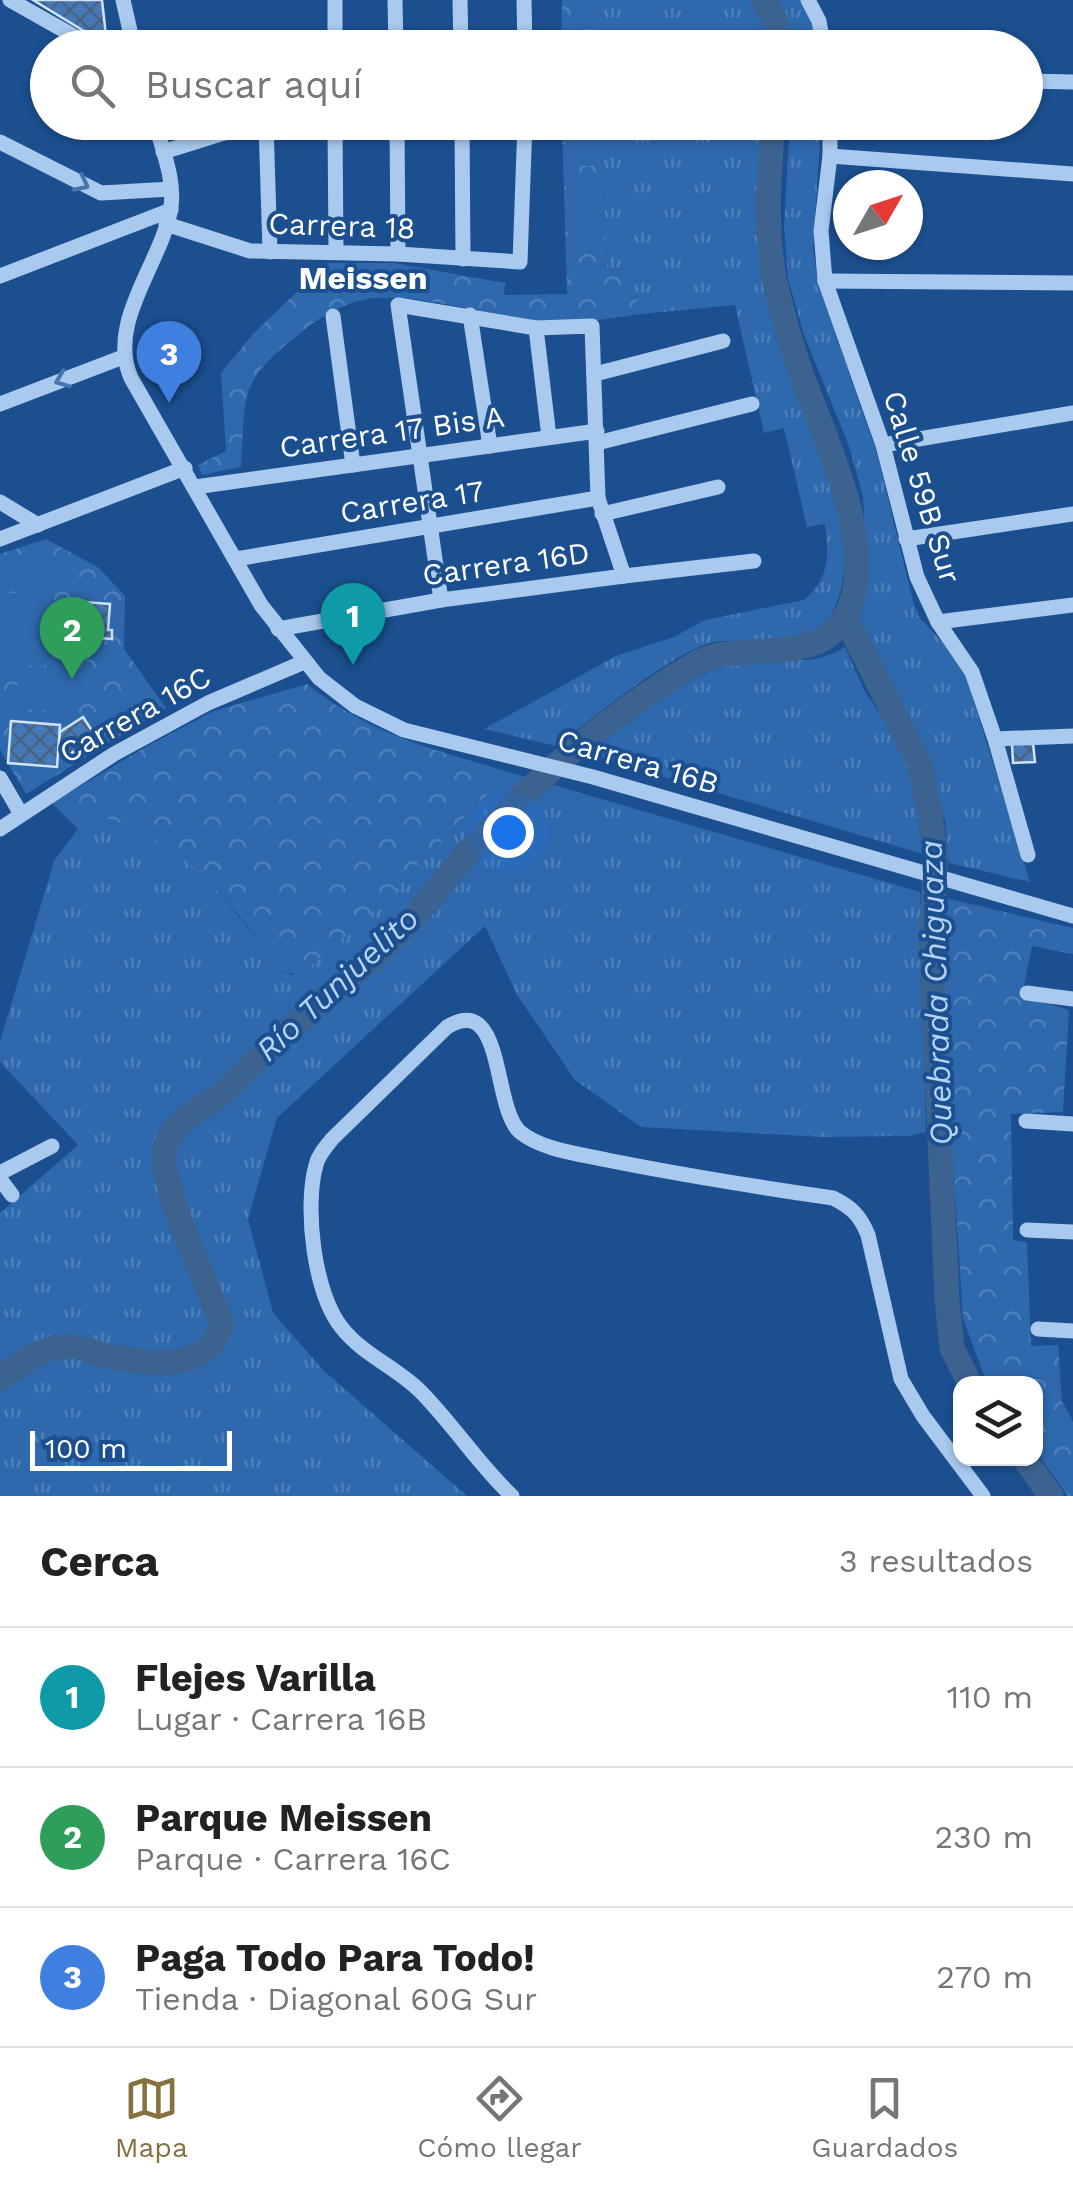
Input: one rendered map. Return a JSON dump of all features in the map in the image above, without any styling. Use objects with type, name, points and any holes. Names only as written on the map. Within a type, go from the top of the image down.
[{"type":"street","points":[[10,0],[63,30]]},
{"type":"street","points":[[122,0],[130,30]]},
{"type":"street","points":[[335,0],[335,30]]},
{"type":"street","points":[[395,0],[396,30]]},
{"type":"street","points":[[460,0],[460,30]]},
{"type":"street","points":[[524,0],[524,30]]},
{"type":"street","points":[[808,0],[821,30]]},
{"type":"street","points":[[1043,81],[1073,82]]},
{"type":"street","points":[[0,404],[123,357],[129,324],[168,217],[171,189],[159,140]]},
{"type":"street","points":[[163,152],[206,140]]},
{"type":"street","points":[[268,140],[270,252]]},
{"type":"street","points":[[335,140],[336,252]]},
{"type":"street","points":[[397,140],[398,254]]},
{"type":"street","points":[[462,140],[463,259]]},
{"type":"street","name":"Carrera 18","points":[[168,217],[242,250],[520,262],[524,140]]},
{"type":"street","name":"Calle 59B Sur","points":[[830,140],[820,231],[825,281],[882,445],[917,578],[938,622],[972,672],[1028,856]]},
{"type":"street","points":[[0,142],[101,193],[171,189]]},
{"type":"street","points":[[830,156],[1073,174]]},
{"type":"street","points":[[0,276],[168,217]]},
{"type":"street","points":[[825,281],[1073,283]]},
{"type":"street","points":[[441,600],[398,305],[536,328],[592,326],[600,506],[624,576]]},
{"type":"street","points":[[470,315],[490,446]]},
{"type":"street","points":[[333,316],[353,465]]},
{"type":"street","points":[[536,328],[549,437]]},
{"type":"street","points":[[595,374],[723,341]]},
{"type":"street","name":"Carrera 16B","points":[[123,357],[131,378],[278,629],[304,662],[339,695],[404,730],[593,777],[1073,916]]},
{"type":"street","name":"Carrera 17 Bis A","points":[[195,487],[549,437],[597,437],[752,404]]},
{"type":"street","points":[[882,445],[1073,413]]},
{"type":"street","points":[[0,539],[185,468]]},
{"type":"street","name":"Carrera 17","points":[[236,559],[718,486]]},
{"type":"street","points":[[0,502],[38,526]]},
{"type":"street","points":[[906,539],[1073,514]]},
{"type":"street","name":"Carrera 16D","points":[[278,629],[441,600],[754,561]]},
{"type":"street","points":[[938,622],[1073,605]]},
{"type":"street","name":"Carrera 16C","points":[[0,828],[114,754],[208,703],[304,662]]},
{"type":"street","points":[[995,739],[1073,736]]},
{"type":"street","points":[[0,778],[21,814]]},
{"type":"street","points":[[1027,993],[1073,999]]},
{"type":"street","points":[[512,1496],[487,1472],[418,1388],[345,1333],[328,1311],[318,1278],[311,1190],[317,1160],[332,1139],[459,1020],[480,1024],[489,1036],[511,1118],[519,1131],[533,1139],[568,1152],[688,1176],[833,1198],[850,1206],[860,1216],[868,1234],[901,1379],[923,1416],[984,1496]]},
{"type":"street","points":[[1026,1121],[1073,1124]]},
{"type":"street","points":[[12,1195],[0,1176],[52,1146]]},
{"type":"street","points":[[1027,1230],[1073,1232]]},
{"type":"street","points":[[1038,1330],[1073,1331]]},
{"type":"green space","points":[[562,0],[594,0],[595,30],[561,30]]},
{"type":"green space","points":[[594,0],[753,0],[767,30],[595,30]]},
{"type":"green space","points":[[777,0],[804,0],[815,30],[785,30]]},
{"type":"green space","points":[[562,140],[601,140],[607,269],[629,268],[641,314],[553,323],[423,300],[358,301],[313,323],[264,365],[245,406],[241,467],[202,475],[198,465],[226,451],[221,373],[253,334],[327,263],[394,263],[505,283],[504,295],[567,294]]},
{"type":"green space","points":[[565,140],[592,140],[593,166],[566,166]]},
{"type":"green space","points":[[601,140],[765,140],[760,216],[765,274],[785,352],[825,462],[842,524],[842,584],[827,623],[816,631],[789,638],[715,642],[699,647],[657,671],[556,746],[484,729],[616,656],[674,637],[705,620],[804,600],[819,583],[827,556],[825,524],[807,527],[784,428],[764,433],[735,305],[641,314],[629,268],[607,269]]},
{"type":"green space","points":[[789,140],[820,140],[813,249],[818,285],[877,453],[913,601],[919,617],[946,646],[966,676],[1030,882],[949,863],[945,821],[929,766],[857,612],[867,572],[863,497],[849,446],[804,335],[788,278],[784,226]]},
{"type":"green space","points":[[594,176],[596,239],[568,240],[566,177]]},
{"type":"green space","points":[[46,539],[99,568],[125,596],[124,649],[166,708],[26,794],[0,750],[0,554]]},
{"type":"green space","points":[[18,557],[77,562],[75,591],[15,585]]},
{"type":"green space","points":[[0,592],[54,596],[52,626],[0,622]]},
{"type":"green space","points":[[0,630],[46,632],[45,666],[0,665]]},
{"type":"green space","points":[[845,647],[864,690],[911,769],[923,854],[587,754],[666,696],[709,672],[755,658],[819,658]]},
{"type":"green space","points":[[18,677],[76,681],[74,713],[15,708]]},
{"type":"green space","points":[[307,684],[379,728],[509,772],[366,918],[298,974],[285,972],[208,881],[165,846],[107,818],[78,829],[52,803],[214,711]]},
{"type":"green space","points":[[509,772],[920,892],[926,1132],[908,1136],[823,1137],[641,1127],[575,1080],[517,995],[485,926],[277,1118],[248,1219],[273,1313],[324,1371],[467,1496],[0,1496],[0,1213],[78,1145],[0,1062],[0,1042],[54,861],[78,829],[90,822],[107,818],[134,827],[200,870],[285,972],[292,975],[366,918]]},
{"type":"green space","points":[[945,898],[1073,928],[1073,954],[1032,946],[1022,996],[1069,1010],[1063,1112],[1011,1114],[1013,1240],[1027,1242],[1031,1346],[1058,1345],[1062,1401],[1073,1422],[1073,1496],[1068,1496],[1043,1461],[1043,1376],[984,1376],[963,1319],[942,984]]},
{"type":"building","points":[[33,0],[102,0],[105,30],[82,30]]},
{"type":"building","points":[[69,601],[110,604],[108,630],[112,630],[112,639],[61,634],[62,625],[67,625]]},
{"type":"building","points":[[83,717],[100,743],[77,758],[73,752],[66,757],[58,746],[60,732]]},
{"type":"building","points":[[11,721],[60,725],[57,767],[8,763]]},
{"type":"building","points":[[1033,743],[1035,762],[1013,763],[1012,744]]},
{"type":"waterway","name":"Río Tunjuelito","points":[[763,0],[777,30]]},
{"type":"waterway","name":"Río Tunjuelito","points":[[0,1378],[33,1357],[60,1347],[75,1346],[107,1356],[157,1362],[174,1362],[203,1351],[222,1325],[168,1183],[166,1145],[176,1128],[224,1092],[390,943],[498,820],[604,726],[693,665],[733,653],[815,643],[832,633],[845,617],[855,590],[853,525],[780,305],[768,210],[772,140]]},
{"type":"waterway","name":"Quebrada Chiguaza","points":[[845,617],[919,763],[930,813],[936,857],[931,937],[947,1299],[952,1348],[966,1376]]},
{"type":"waterway","name":"Quebrada Chiguaza","points":[[1030,1466],[1051,1496]]},
{"type":"place","name":"Paga Todo Para Todo!","points":[[169,403]]},
{"type":"place","name":"Flejes Varilla","points":[[353,665]]},
{"type":"place","name":"Parque Meissen","points":[[72,679]]},
{"type":"district","name":"Meissen","points":[[363,278]]}]
